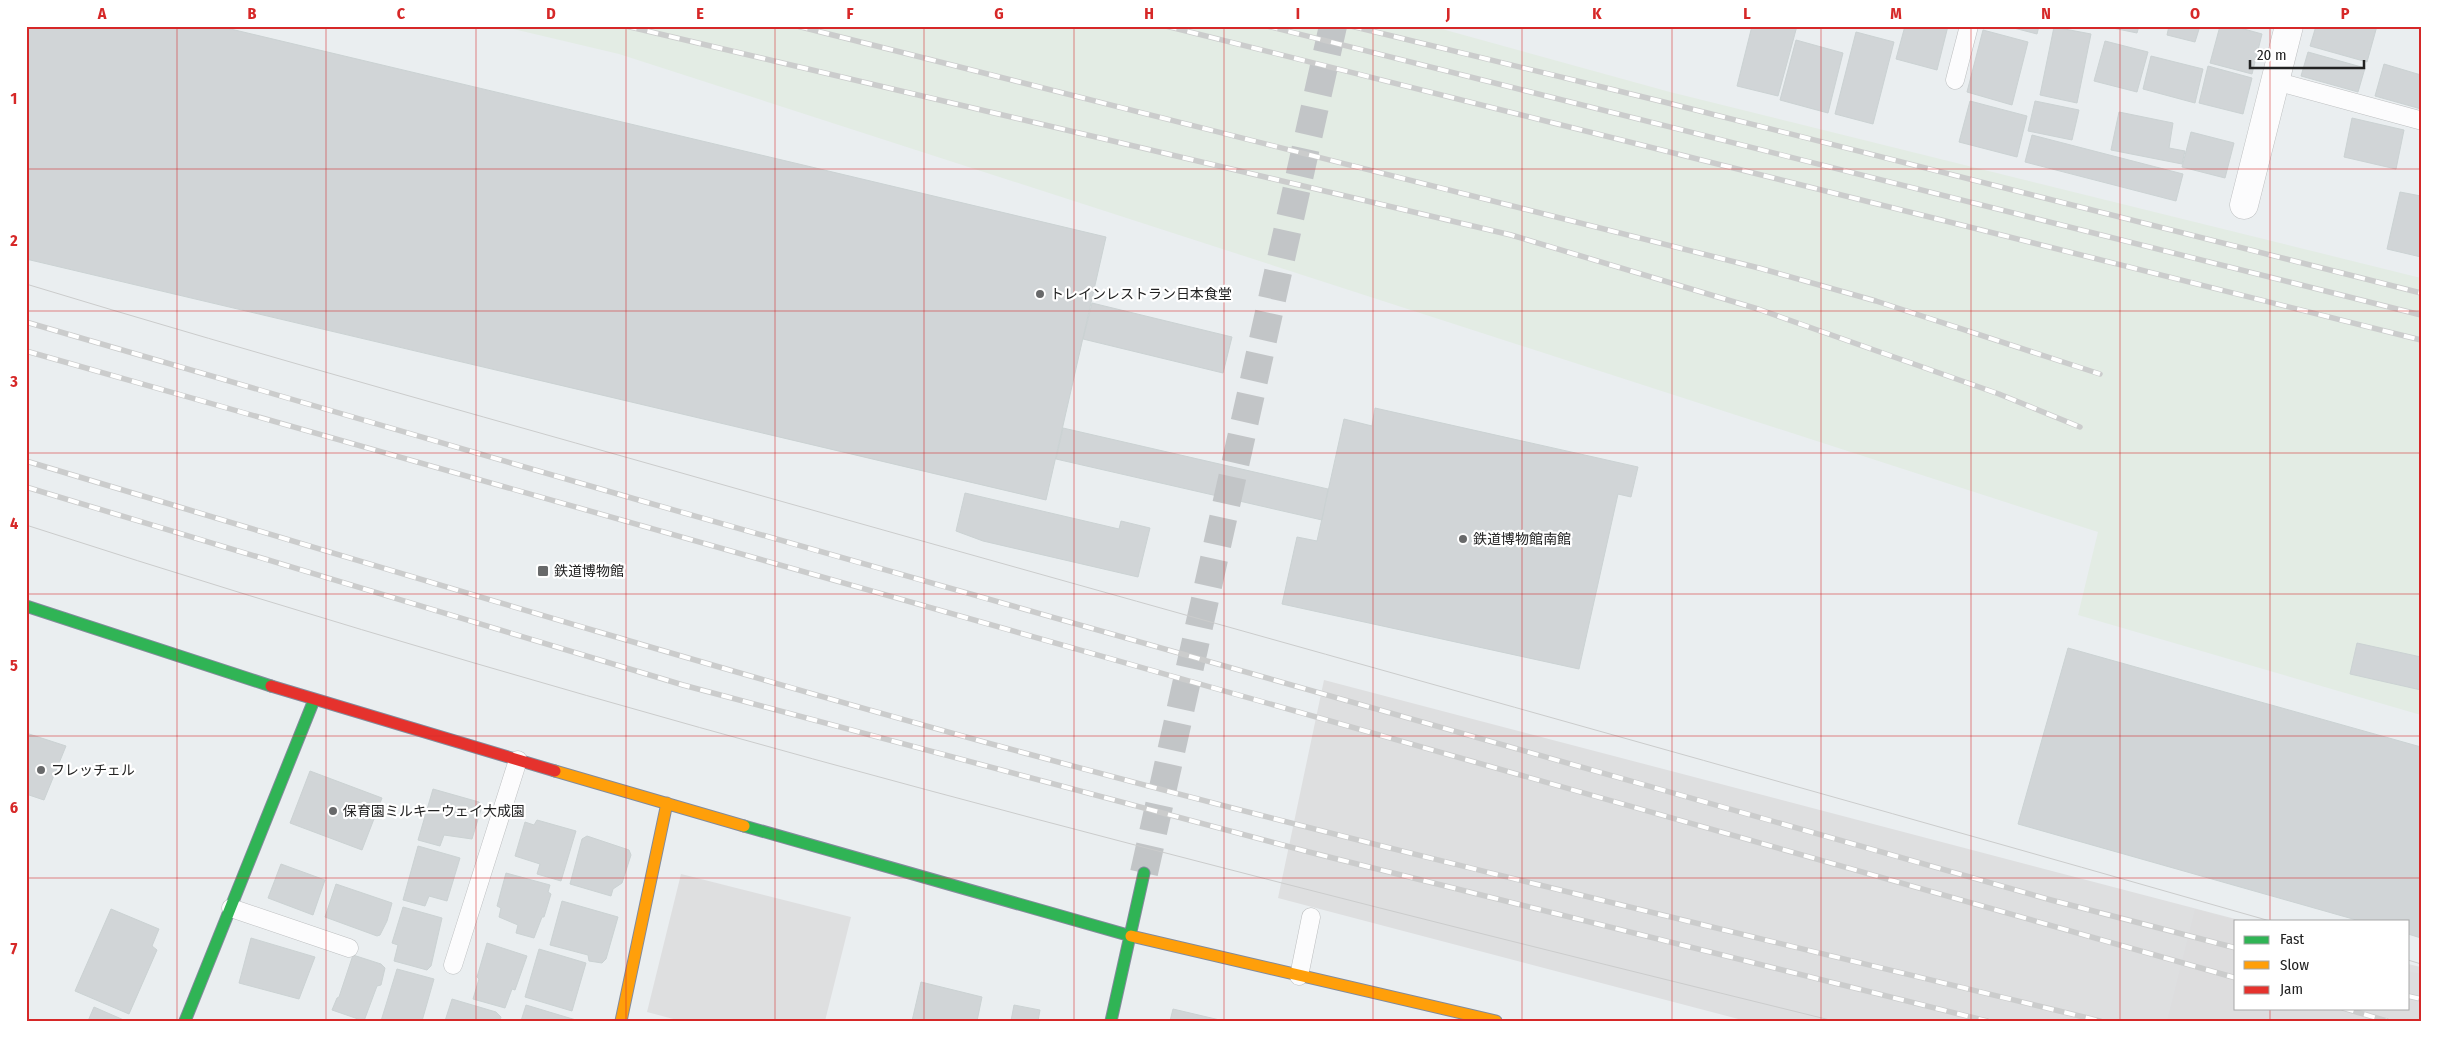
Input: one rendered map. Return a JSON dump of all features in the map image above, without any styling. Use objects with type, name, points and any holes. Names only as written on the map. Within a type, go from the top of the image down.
[{"type":"street","points":[[2244,205],[2289,26]]},
{"type":"street","points":[[26,606],[314,700],[892,870],[1130,936],[1496,1021]]},
{"type":"street","points":[[185,1021],[314,700]]},
{"type":"street","points":[[621,1021],[667,803]]},
{"type":"street","points":[[1112,1021],[1144,873]]},
{"type":"lane","points":[[1955,80],[1969,26]]},
{"type":"lane","points":[[2275,81],[2419,120]]},
{"type":"lane","points":[[453,965],[518,760]]},
{"type":"lane","points":[[231,908],[349,948]]},
{"type":"lane","points":[[1299,976],[1311,917]]},
{"type":"shaded area","points":[[501,26],[1431,26],[1670,92],[2421,278],[2421,715],[2078,615],[2098,532],[619,54]]},
{"type":"shaded area","points":[[1324,680],[2239,920],[2234,920],[2234,1010],[2410,1010],[2410,964],[2421,967],[2421,1021],[1746,1021],[1278,898]]},
{"type":"shaded area","points":[[681,874],[851,917],[825,1021],[681,1021],[647,1012]]},
{"type":"pier","points":[[2195,909],[2235,920],[2234,1010],[2410,1010],[2410,971],[2421,974],[2421,1021],[2167,1021]]},
{"type":"building","points":[[26,26],[218,26],[1106,237],[1046,500],[26,259]]},
{"type":"building","points":[[1752,26],[1797,26],[1778,96],[1737,86]]},
{"type":"building","points":[[1905,26],[1948,26],[1937,70],[1896,59]]},
{"type":"building","points":[[2006,26],[2039,26],[2037,34]]},
{"type":"building","points":[[2103,26],[2139,26],[2137,33]]},
{"type":"building","points":[[2169,26],[2200,26],[2195,42],[2167,35]]},
{"type":"building","points":[[2220,26],[2233,26],[2262,34],[2252,74],[2210,63]]},
{"type":"building","points":[[2316,26],[2377,26],[2367,62],[2310,46]]},
{"type":"building","points":[[2054,27],[2091,34],[2077,103],[2040,95]]},
{"type":"building","points":[[1983,30],[2028,42],[2012,105],[1967,92]]},
{"type":"building","points":[[1856,32],[1894,42],[1873,124],[1835,114]]},
{"type":"building","points":[[1796,40],[1843,53],[1828,113],[1780,100]]},
{"type":"building","points":[[2105,41],[2148,52],[2137,92],[2094,81]]},
{"type":"building","points":[[2308,52],[2365,68],[2358,92],[2301,76]]},
{"type":"building","points":[[2151,56],[2203,69],[2195,103],[2143,89]]},
{"type":"building","points":[[2384,64],[2421,75],[2421,109],[2375,96]]},
{"type":"building","points":[[2208,66],[2252,78],[2243,114],[2199,103]]},
{"type":"building","points":[[1970,101],[2027,116],[2017,157],[1959,142]]},
{"type":"building","points":[[2035,101],[2079,110],[2072,140],[2028,131]]},
{"type":"building","points":[[2119,112],[2173,123],[2169,148],[2185,151],[2182,164],[2111,150]]},
{"type":"building","points":[[2352,118],[2404,130],[2396,169],[2344,157]]},
{"type":"building","points":[[2191,132],[2234,143],[2225,178],[2182,167]]},
{"type":"building","points":[[2032,135],[2183,174],[2176,201],[2025,162]]},
{"type":"building","points":[[2400,192],[2421,196],[2421,257],[2387,249]]},
{"type":"building","points":[[1092,303],[1232,337],[1223,373],[1083,339]]},
{"type":"building","name":"鉄道博物館南館","points":[[1375,408],[1638,467],[1631,497],[1618,494],[1579,669],[1282,604],[1297,537],[1317,541],[1344,419],[1372,426]]},
{"type":"building","points":[[1063,428],[1328,489],[1322,520],[1056,459]]},
{"type":"building","points":[[965,493],[1119,529],[1121,521],[1150,528],[1138,577],[983,541],[956,531]]},
{"type":"building","points":[[2357,643],[2421,657],[2421,690],[2350,674]]},
{"type":"building","points":[[2068,648],[2421,747],[2421,938],[2410,935],[2410,920],[2356,920],[2018,824]]},
{"type":"building","name":"フレッチェル","points":[[26,733],[66,746],[44,800],[26,794]]},
{"type":"building","points":[[310,771],[382,798],[362,850],[290,823]]},
{"type":"building","points":[[433,789],[479,802],[482,806],[472,839],[444,835],[440,846],[418,840]]},
{"type":"building","points":[[537,820],[576,831],[561,881],[537,874],[540,864],[515,856],[525,822],[534,825]]},
{"type":"building","points":[[587,836],[629,850],[631,855],[622,883],[613,889],[611,896],[570,884],[582,839]]},
{"type":"building","points":[[418,846],[460,858],[447,901],[429,896],[425,906],[403,900]]},
{"type":"building","points":[[281,864],[325,880],[313,915],[268,898]]},
{"type":"building","points":[[506,873],[550,885],[548,892],[551,894],[544,917],[542,917],[534,938],[516,933],[518,925],[499,917],[501,908],[497,906]]},
{"type":"building","points":[[336,884],[392,903],[387,921],[380,935],[377,936],[325,917]]},
{"type":"building","points":[[562,901],[618,917],[606,959],[602,963],[589,961],[588,955],[550,945]]},
{"type":"building","points":[[403,907],[442,918],[431,966],[427,970],[394,961],[398,945],[392,943]]},
{"type":"building","points":[[111,909],[159,929],[152,946],[157,950],[129,1014],[75,991]]},
{"type":"building","points":[[251,938],[315,957],[299,999],[239,983]]},
{"type":"building","points":[[487,943],[527,956],[515,990],[512,989],[505,1008],[473,999]]},
{"type":"building","points":[[539,949],[586,963],[572,1011],[525,997]]},
{"type":"building","points":[[353,955],[381,964],[385,968],[381,985],[377,986],[364,1021],[332,1010],[339,997]]},
{"type":"building","points":[[397,969],[434,979],[422,1021],[381,1021]]},
{"type":"building","points":[[921,982],[982,997],[977,1021],[912,1021]]},
{"type":"building","points":[[452,999],[496,1012],[501,1017],[500,1021],[445,1021]]},
{"type":"building","points":[[526,1005],[576,1020],[576,1021],[521,1021]]},
{"type":"building","points":[[1014,1005],[1040,1010],[1038,1021],[1011,1021]]},
{"type":"building","points":[[94,1007],[126,1021],[88,1021]]},
{"type":"building","points":[[1173,1009],[1224,1021],[1170,1021]]},
{"type":"tunnel","points":[[1144,873],[1333,26]]},
{"type":"tram line","points":[[26,284],[392,391],[2266,920]]},
{"type":"tram line","points":[[26,525],[250,596],[474,663],[926,790],[1379,908],[1834,1021]]},
{"type":"tram line","points":[[2410,961],[2421,964]]},
{"type":"railway","points":[[626,26],[1511,235],[1758,309],[1999,394],[2080,427]]},
{"type":"railway","points":[[797,26],[1759,268],[1876,301],[2100,374]]},
{"type":"railway","points":[[1166,26],[2421,340]]},
{"type":"railway","points":[[1267,26],[2421,315]]},
{"type":"railway","points":[[1351,26],[1664,102],[2421,293]]},
{"type":"railway","points":[[26,322],[642,501],[2051,900],[2234,947]]},
{"type":"railway","points":[[26,351],[2234,977]]},
{"type":"railway","points":[[26,461],[647,646],[1021,752],[1424,857],[2100,1021]]},
{"type":"railway","points":[[26,487],[683,685],[1309,852],[1987,1021]]},
{"type":"railway","points":[[2410,996],[2421,999]]},
{"type":"railway","points":[[2350,1010],[2387,1021]]},
{"type":"traffic: fast","points":[[26,606],[271,686]]},
{"type":"traffic: fast","points":[[185,1021],[314,700]]},
{"type":"traffic: fast","points":[[744,826],[1131,936]]},
{"type":"traffic: fast","points":[[1111,1021],[1144,873]]},
{"type":"traffic: slow","points":[[555,771],[744,826]]},
{"type":"traffic: slow","points":[[621,1021],[667,803]]},
{"type":"traffic: slow","points":[[1131,936],[1496,1021]]},
{"type":"traffic: jam","points":[[271,686],[555,771]]},
{"type":"place","name":"トレインレストラン日本食堂","points":[[1040,294]]},
{"type":"place","name":"鉄道博物館南館","points":[[1463,539]]},
{"type":"place","name":"鉄道博物館","points":[[543,571]]},
{"type":"place","name":"フレッチェル","points":[[41,770]]},
{"type":"place","name":"保育園ミルキーウェイ大成園","points":[[333,811]]}]
